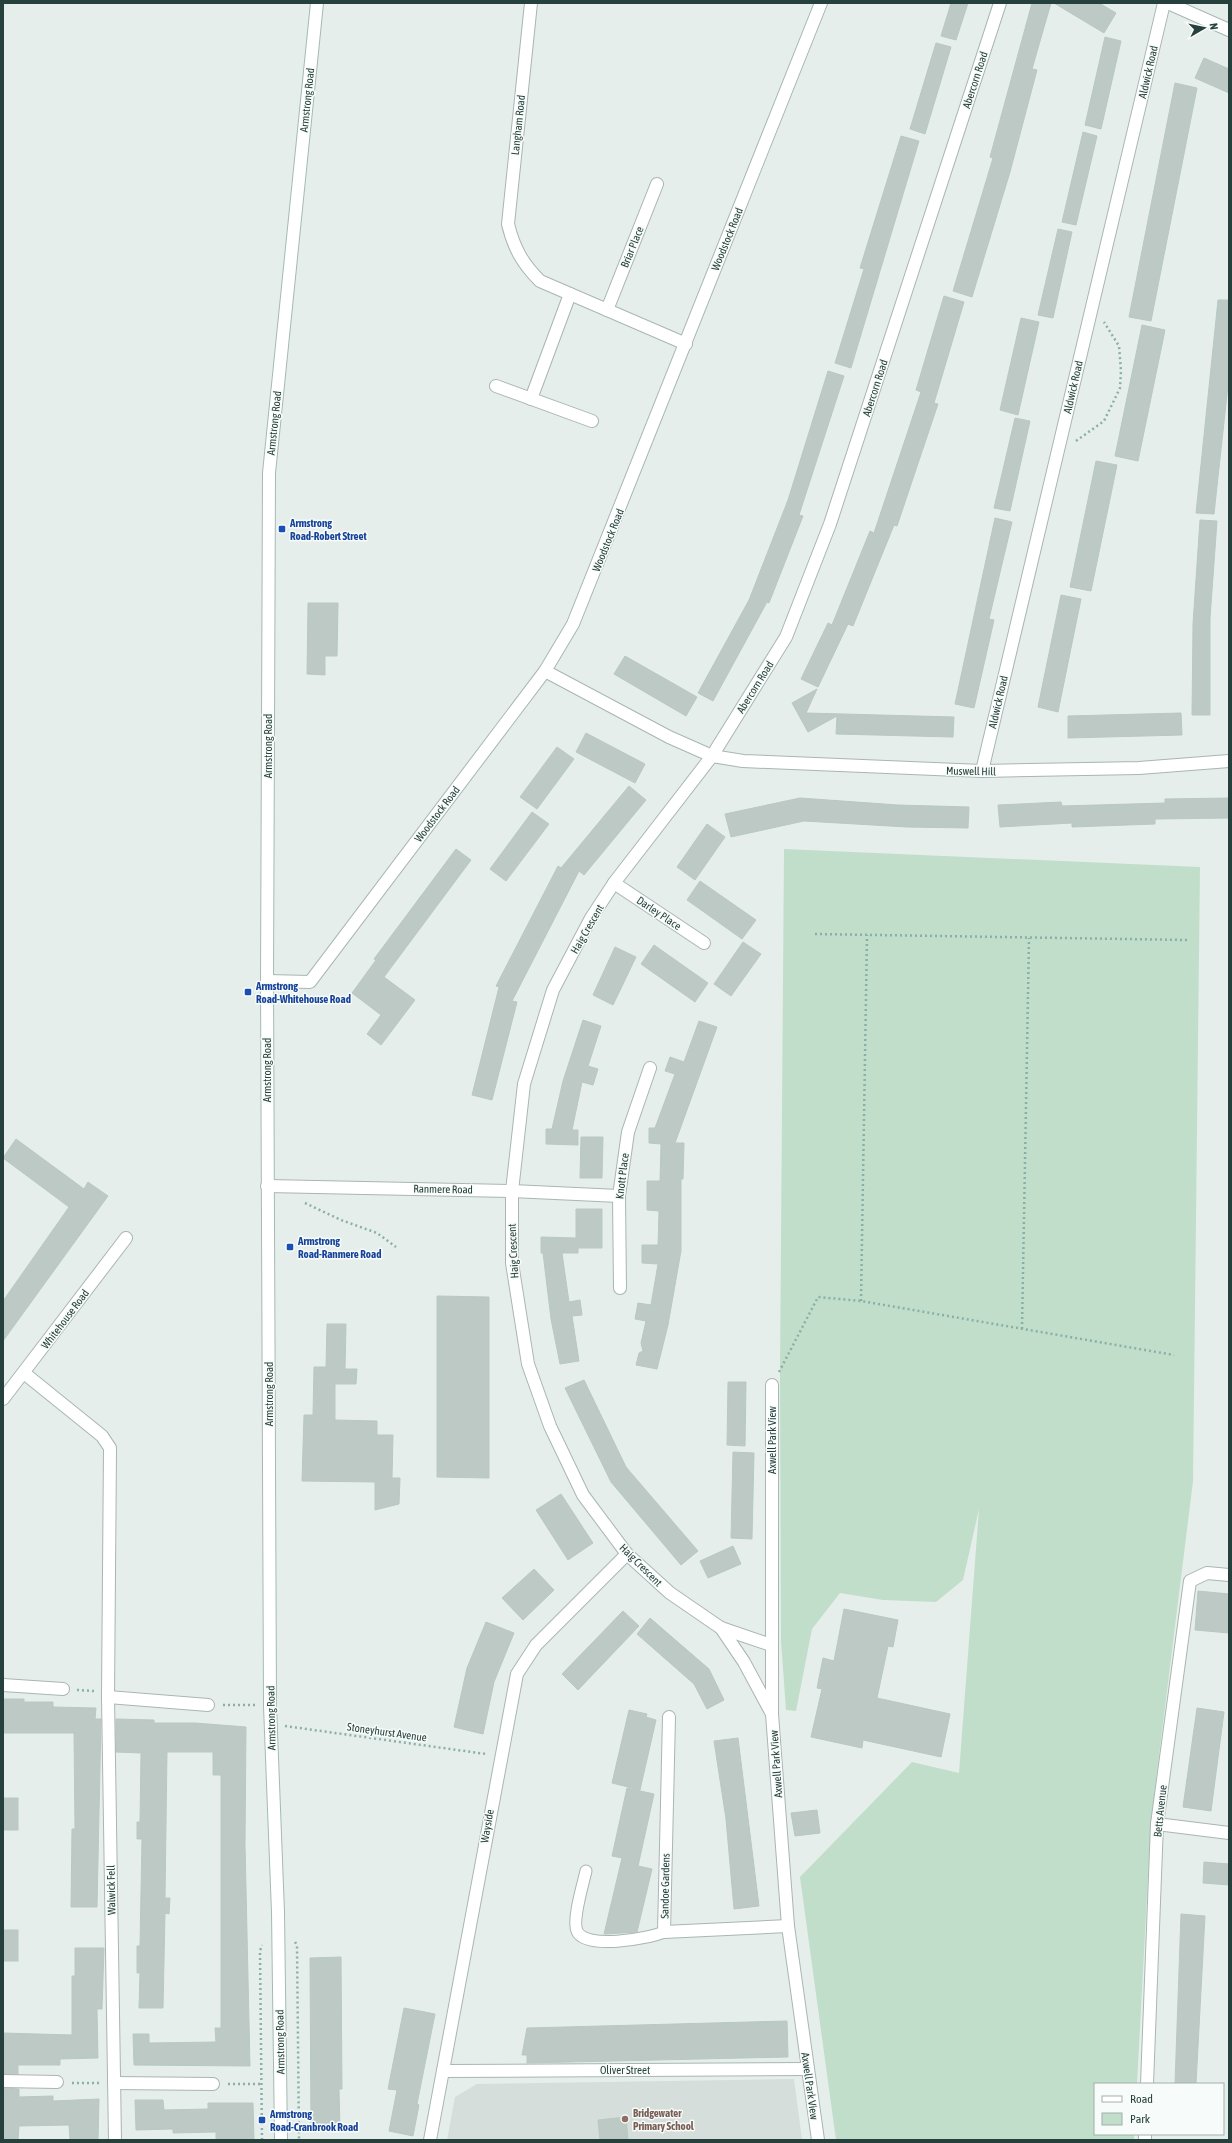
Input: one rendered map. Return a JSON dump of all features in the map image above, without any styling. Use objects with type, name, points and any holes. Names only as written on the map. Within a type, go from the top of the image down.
[{"type":"street","name":"Armstrong Road","points":[[281,2140],[281,2084],[271,1725],[267,1186],[269,473],[317,3]]},
{"type":"street","name":"Langham Road","points":[[531,3],[508,224],[514,245],[525,266],[540,281],[686,344]]},
{"type":"street","name":"Woodstock Road","points":[[267,981],[310,982],[545,671],[573,624],[821,3]]},
{"type":"street","name":"Abercorn Road","points":[[712,756],[786,637],[830,524],[1000,3]]},
{"type":"street","name":"Aldwick Road","points":[[982,771],[1164,3]]},
{"type":"street","points":[[1168,3],[1229,30]]},
{"type":"street","name":"Briar Place","points":[[606,310],[657,184]]},
{"type":"street","points":[[531,399],[570,294]]},
{"type":"street","points":[[496,386],[592,421]]},
{"type":"street","name":"Muswell Hill","points":[[545,671],[669,737],[712,756],[743,761],[982,771],[1139,768],[1229,761]]},
{"type":"street","name":"Haig Crescent","points":[[712,756],[614,883],[591,918],[553,990],[524,1084],[512,1191],[512,1263],[528,1364],[550,1426],[583,1495],[627,1554],[670,1593],[721,1628],[744,1662],[772,1714]]},
{"type":"street","name":"Darley Place","points":[[614,883],[704,943]]},
{"type":"street","name":"Knott Place","points":[[620,1288],[619,1196],[628,1132],[650,1068]]},
{"type":"street","name":"Ranmere Road","points":[[267,1186],[512,1191],[619,1196]]},
{"type":"street","name":"Whitehouse Road","points":[[3,1399],[126,1238]]},
{"type":"street","name":"Walwick Fell","points":[[24,1373],[102,1436],[110,1448],[108,1692],[115,2140]]},
{"type":"street","name":"Axwell Park View","points":[[772,1385],[772,1714],[788,1926],[818,2140]]},
{"type":"street","name":"Wayside","points":[[430,2140],[500,1757],[517,1674],[536,1645],[627,1554]]},
{"type":"street","name":"Betts Avenue","points":[[1147,2083],[1157,1824],[1190,1581],[1208,1572],[1229,1575]]},
{"type":"street","points":[[721,1628],[772,1645]]},
{"type":"street","points":[[3,1685],[62,1689]]},
{"type":"street","points":[[108,1692],[208,1705]]},
{"type":"street","name":"Sandoe Gardens","points":[[669,1717],[664,1932],[788,1926]]},
{"type":"street","points":[[1157,1824],[1229,1833]]},
{"type":"street","name":"Oliver Street","points":[[443,2071],[808,2069]]},
{"type":"street","points":[[3,2081],[57,2082]]},
{"type":"street","points":[[114,2084],[213,2084]]},
{"type":"lane","points":[[586,1871],[576,1918],[576,1930],[580,1937],[588,1940],[639,1940],[664,1932]]},
{"type":"path","points":[[1061,438],[1076,442],[1104,421],[1120,388],[1121,371],[1119,346],[1102,319],[1090,316]]},
{"type":"path","points":[[816,934],[1187,940]]},
{"type":"path","points":[[861,1301],[867,935]]},
{"type":"path","points":[[1022,1329],[1029,938]]},
{"type":"path","points":[[301,1201],[341,1220],[377,1233],[396,1247]]},
{"type":"path","points":[[772,1385],[818,1297],[861,1301],[1174,1355]]},
{"type":"path","points":[[208,1705],[247,1705]]},
{"type":"path","name":"Stoneyhurst Avenue","points":[[271,1725],[500,1757]]},
{"type":"path","points":[[57,2082],[114,2084]]},
{"type":"path","points":[[213,2084],[281,2084]]},
{"type":"shaded area","name":"Bridgewater Primary School","points":[[794,2079],[802,2140],[447,2140],[455,2097],[477,2084]]},
{"type":"green space","points":[[784,849],[1200,867],[1193,1481],[1151,1820],[1137,2083],[1094,2083],[1094,2135],[1134,2135],[1134,2140],[836,2140],[800,1877],[912,1762],[959,1773],[979,1509],[963,1580],[936,1602],[883,1600],[840,1593],[812,1629],[796,1711],[786,1710],[781,1641],[780,1375]]},
{"type":"building","points":[[951,3],[968,3],[956,40],[941,36]]},
{"type":"building","points":[[1032,3],[1051,3],[1032,69],[1037,70],[1010,172],[972,297],[953,291],[993,158],[990,157]]},
{"type":"building","points":[[1054,3],[1099,3],[1116,13],[1104,33]]},
{"type":"building","points":[[1105,37],[1121,41],[1101,129],[1085,125]]},
{"type":"building","points":[[936,43],[951,47],[925,134],[910,129]]},
{"type":"building","points":[[1204,58],[1229,69],[1229,93],[1195,78]]},
{"type":"building","points":[[1175,83],[1197,88],[1151,321],[1129,317]]},
{"type":"building","points":[[1083,132],[1097,136],[1076,225],[1062,222]]},
{"type":"building","points":[[901,136],[919,141],[851,368],[835,363],[864,269],[860,268]]},
{"type":"building","points":[[1058,229],[1072,232],[1053,318],[1038,315]]},
{"type":"building","points":[[944,296],[964,302],[934,403],[938,404],[897,526],[894,525],[853,626],[848,624],[818,687],[801,679],[828,623],[832,625],[870,531],[874,533],[921,392],[916,390]]},
{"type":"building","points":[[1218,300],[1229,300],[1229,376],[1214,514],[1196,513]]},
{"type":"building","points":[[1021,318],[1039,322],[1018,415],[1000,410]]},
{"type":"building","points":[[1142,325],[1165,330],[1138,461],[1115,456]]},
{"type":"building","points":[[828,371],[844,376],[799,515],[803,516],[769,603],[767,602],[713,701],[698,693],[749,600],[788,500]]},
{"type":"building","points":[[1015,418],[1030,421],[1010,511],[994,508]]},
{"type":"building","points":[[1096,461],[1117,465],[1091,591],[1070,587]]},
{"type":"building","points":[[995,518],[1012,522],[989,619],[994,620],[974,708],[955,704]]},
{"type":"building","points":[[1200,520],[1217,521],[1210,618],[1210,715],[1192,715],[1193,624]]},
{"type":"building","points":[[1061,595],[1081,599],[1058,712],[1038,707]]},
{"type":"building","points":[[308,603],[338,603],[337,656],[325,656],[325,675],[307,674]]},
{"type":"building","points":[[625,656],[697,697],[686,716],[614,674]]},
{"type":"building","points":[[817,689],[806,713],[954,717],[953,737],[836,734],[837,716],[808,732],[792,703]]},
{"type":"building","points":[[1181,713],[1182,735],[1068,738],[1068,716]]},
{"type":"building","points":[[586,733],[645,764],[635,783],[576,752]]},
{"type":"building","points":[[557,747],[574,759],[537,809],[520,797]]},
{"type":"building","points":[[629,786],[646,800],[584,875],[579,871],[512,1001],[517,1002],[492,1100],[472,1095],[499,987],[496,986],[558,866],[561,868]]},
{"type":"building","points":[[800,798],[898,805],[969,807],[968,828],[907,827],[804,821],[731,837],[725,814]]},
{"type":"building","points":[[1229,798],[1229,818],[1155,819],[1155,824],[1072,827],[1072,823],[1000,827],[998,805],[1061,802],[1062,806],[1165,803],[1165,799]]},
{"type":"building","points":[[532,812],[549,824],[506,881],[490,869]]},
{"type":"building","points":[[707,824],[725,837],[695,880],[677,867]]},
{"type":"building","points":[[456,849],[471,860],[384,977],[415,1000],[381,1045],[367,1034],[381,1015],[352,993],[376,960],[374,959]]},
{"type":"building","points":[[700,881],[756,920],[742,939],[687,900]]},
{"type":"building","points":[[743,942],[761,954],[731,996],[714,984]]},
{"type":"building","points":[[654,945],[708,983],[695,1002],[641,964]]},
{"type":"building","points":[[615,947],[636,957],[613,1005],[593,995]]},
{"type":"building","points":[[583,1020],[601,1026],[588,1066],[598,1069],[593,1085],[582,1082],[572,1130],[578,1130],[578,1145],[546,1144],[546,1129],[552,1129],[563,1081]]},
{"type":"building","points":[[699,1021],[717,1027],[675,1143],[684,1143],[683,1179],[681,1179],[681,1251],[668,1325],[657,1369],[636,1365],[639,1353],[643,1351],[641,1343],[646,1321],[635,1319],[638,1303],[651,1305],[658,1264],[642,1263],[642,1245],[658,1245],[659,1211],[647,1210],[647,1181],[660,1181],[661,1144],[649,1143],[649,1128],[655,1128],[675,1074],[665,1071],[670,1057],[684,1062]]},
{"type":"building","points":[[581,1137],[603,1137],[602,1178],[580,1178]]},
{"type":"building","points":[[16,1139],[84,1189],[88,1182],[108,1196],[3,1341],[3,1301],[69,1207],[3,1158]]},
{"type":"building","points":[[576,1209],[602,1209],[602,1248],[578,1248],[578,1253],[562,1253],[569,1302],[580,1300],[582,1315],[572,1316],[579,1361],[560,1364],[551,1319],[543,1253],[541,1253],[541,1237],[576,1238]]},
{"type":"building","points":[[437,1296],[489,1297],[489,1478],[437,1477]]},
{"type":"building","points":[[327,1324],[346,1324],[345,1369],[357,1369],[356,1384],[335,1384],[335,1420],[377,1421],[377,1435],[393,1435],[392,1478],[400,1478],[399,1504],[375,1510],[375,1482],[302,1481],[304,1415],[313,1415],[314,1367],[326,1367]]},
{"type":"building","points":[[584,1380],[626,1467],[698,1551],[681,1565],[611,1482],[565,1388]]},
{"type":"building","points":[[728,1382],[746,1382],[745,1446],[727,1445]]},
{"type":"building","points":[[733,1452],[754,1453],[752,1539],[731,1538]]},
{"type":"building","points":[[561,1494],[593,1543],[568,1560],[536,1510]]},
{"type":"building","points":[[733,1546],[741,1564],[708,1578],[700,1561]]},
{"type":"building","points":[[534,1569],[554,1590],[523,1620],[502,1598]]},
{"type":"building","points":[[1198,1591],[1229,1594],[1229,1633],[1195,1630]]},
{"type":"building","points":[[844,1609],[898,1620],[893,1647],[888,1646],[877,1698],[950,1714],[941,1757],[863,1740],[862,1748],[811,1737],[822,1689],[817,1688],[823,1658],[834,1661]]},
{"type":"building","points":[[623,1611],[639,1626],[578,1690],[562,1674]]},
{"type":"building","points":[[650,1618],[709,1669],[724,1700],[707,1709],[694,1684],[637,1634]]},
{"type":"building","points":[[486,1622],[514,1633],[494,1682],[483,1734],[454,1727],[467,1668]]},
{"type":"building","points":[[3,1699],[24,1699],[24,1702],[53,1702],[53,1707],[96,1708],[95,1719],[101,1719],[97,1907],[71,1907],[72,1829],[75,1829],[74,1733],[3,1733]]},
{"type":"building","points":[[1197,1708],[1224,1712],[1211,1811],[1183,1807]]},
{"type":"building","points":[[629,1710],[647,1714],[646,1717],[656,1720],[640,1790],[612,1783]]},
{"type":"building","points":[[116,1719],[154,1720],[154,1723],[195,1723],[246,1727],[245,1844],[250,2066],[134,2065],[133,2034],[149,2034],[149,2043],[216,2042],[215,2028],[221,2028],[221,1775],[213,1775],[213,1752],[167,1752],[165,1898],[170,1898],[169,1914],[165,1913],[163,2008],[139,2008],[140,1973],[137,1973],[137,1946],[140,1946],[142,1839],[137,1839],[137,1822],[140,1822],[141,1753],[116,1752]]},
{"type":"building","points":[[738,1738],[759,1906],[734,1909],[726,1819],[714,1741]]},
{"type":"building","points":[[627,1788],[654,1794],[638,1866],[652,1869],[637,1932],[604,1934],[622,1858],[612,1856]]},
{"type":"building","points":[[3,1798],[18,1798],[18,1830],[3,1830]]},
{"type":"building","points":[[817,1810],[820,1833],[795,1836],[791,1813]]},
{"type":"building","points":[[1204,1862],[1229,1864],[1229,1885],[1203,1883]]},
{"type":"building","points":[[1181,1914],[1205,1916],[1196,2083],[1175,2083]]},
{"type":"building","points":[[3,1930],[18,1930],[18,1961],[3,1961]]},
{"type":"building","points":[[75,1948],[104,1948],[102,2009],[97,2009],[98,2058],[60,2059],[60,2065],[18,2065],[18,2074],[3,2074],[3,2033],[72,2035],[72,1976],[75,1976]]},
{"type":"building","points":[[341,1957],[342,2089],[339,2089],[340,2129],[311,2130],[310,1958]]},
{"type":"building","points":[[404,2008],[435,2014],[417,2104],[419,2105],[413,2136],[389,2131],[397,2090],[388,2089]]},
{"type":"building","points":[[787,2021],[788,2057],[527,2063],[527,2055],[522,2055],[527,2028]]},
{"type":"building","points":[[3,2088],[19,2089],[19,2097],[53,2096],[53,2101],[99,2099],[98,2140],[70,2140],[69,2125],[19,2126],[18,2140],[3,2140]]},
{"type":"building","points":[[135,2100],[163,2100],[164,2110],[208,2109],[208,2103],[253,2103],[254,2140],[216,2140],[216,2132],[173,2133],[173,2129],[136,2130]]},
{"type":"building","points":[[626,2117],[628,2140],[600,2140],[598,2120]]},
{"type":"place","name":"Armstrong Road-Robert Street","points":[[282,529]]},
{"type":"place","name":"Armstrong Road-Whitehouse Road","points":[[248,992]]},
{"type":"place","name":"Armstrong Road-Ranmere Road","points":[[290,1247]]},
{"type":"place","name":"Bridgewater Primary School","points":[[625,2119]]},
{"type":"place","name":"Armstrong Road-Cranbrook Road","points":[[262,2120]]}]
